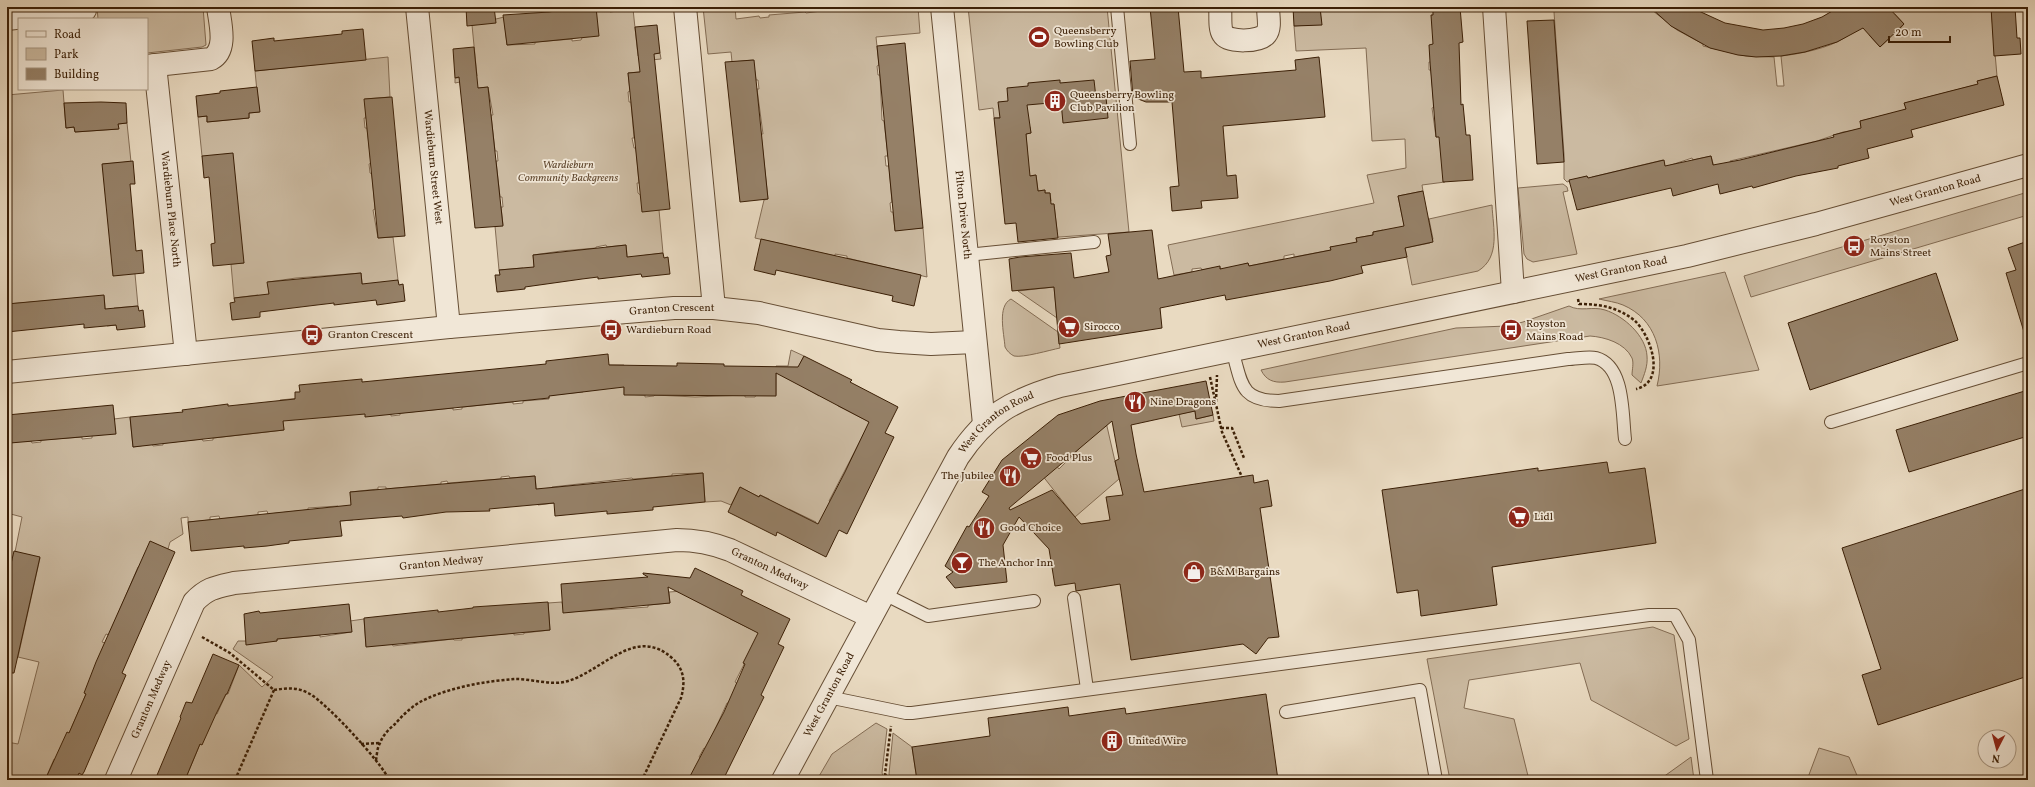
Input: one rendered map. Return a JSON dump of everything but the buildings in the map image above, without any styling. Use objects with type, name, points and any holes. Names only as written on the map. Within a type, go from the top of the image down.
[{"type":"street","points":[[151,65],[210,59],[214,57],[219,51],[221,42],[218,7]]},
{"type":"street","name":"Wardieburn Street West","points":[[417,7],[449,327]]},
{"type":"street","points":[[685,7],[714,308]]},
{"type":"street","name":"Pilton Drive North","points":[[942,7],[984,424]]},
{"type":"street","points":[[1220,7],[1222,33],[1226,38],[1232,41],[1261,38],[1266,34],[1269,29],[1268,7]]},
{"type":"street","points":[[1494,7],[1513,292]]},
{"type":"street","points":[[18,18],[85,12]]},
{"type":"street","points":[[7,19],[18,18]]},
{"type":"street","name":"Wardieburn Place North","points":[[151,65],[186,354]]},
{"type":"street","name":"West Granton Road","points":[[783,780],[958,457],[984,424],[1001,411],[1040,392],[1218,352],[1573,280],[1750,242],[2028,165]]},
{"type":"street","name":"Granton Crescent","points":[[7,372],[449,327],[674,308],[714,308],[759,313],[878,340],[931,344],[975,342]]},
{"type":"street","name":"Granton Medway","points":[[116,780],[194,602],[203,593],[215,587],[234,583],[677,540],[696,540],[725,548],[871,617]]},
{"type":"lane","points":[[1117,7],[1130,144]]},
{"type":"lane","points":[[967,255],[1094,242]]},
{"type":"lane","points":[[1218,352],[1252,396],[1262,400],[1279,401],[1568,359],[1596,358],[1610,367],[1619,381],[1625,439]]},
{"type":"lane","points":[[1831,422],[2028,363]]},
{"type":"lane","points":[[884,594],[928,616],[1034,601]]},
{"type":"lane","points":[[1074,598],[1087,689]]},
{"type":"lane","points":[[828,697],[912,713],[1649,615],[1675,615],[1689,640],[1707,780]]},
{"type":"lane","points":[[1286,712],[1420,690],[1436,780]]},
{"type":"path","points":[[1573,280],[1579,304],[1598,304],[1624,314],[1635,321],[1647,337],[1653,352],[1654,367],[1649,381],[1642,388],[1620,393]]},
{"type":"path","points":[[1218,352],[1216,408],[1222,432],[1242,477]]},
{"type":"path","points":[[1216,408],[1218,352]]},
{"type":"path","points":[[1221,428],[1232,428],[1244,458]]},
{"type":"path","points":[[182,628],[230,653],[274,690],[288,688],[308,693],[326,706],[376,760],[389,780],[407,780]]},
{"type":"path","points":[[376,760],[379,743],[402,716],[422,701],[488,682],[517,679],[563,682],[582,675],[626,650],[647,647],[658,649],[675,661],[681,669],[684,678],[684,688],[681,698],[642,780]]},
{"type":"path","points":[[235,780],[274,690]]},
{"type":"path","points":[[889,780],[886,774],[892,710]]},
{"type":"path","points":[[361,744],[379,743]]},
{"type":"green space","points":[[97,7],[203,7],[206,45],[202,47],[148,53],[148,18],[98,18]]},
{"type":"green space","name":"Wardieburn Community Backgreens","points":[[596,7],[609,7],[610,12],[633,9],[638,56],[660,53],[661,59],[651,60],[649,71],[628,73],[630,91],[628,92],[629,102],[631,102],[634,138],[632,138],[634,148],[636,148],[639,183],[637,183],[638,193],[659,210],[663,253],[640,256],[629,274],[626,245],[607,247],[606,245],[596,248],[533,255],[536,284],[525,285],[523,268],[499,270],[495,226],[503,225],[501,207],[503,207],[502,197],[500,197],[496,161],[498,161],[497,151],[495,151],[491,115],[493,115],[488,87],[461,90],[460,82],[455,83],[455,78],[477,76],[472,25],[504,17],[507,45],[535,44],[535,42],[572,39],[572,41],[581,40]]},
{"type":"green space","points":[[703,7],[735,7],[736,19],[759,16],[760,18],[769,17],[769,15],[806,13],[851,7],[852,9],[861,7],[918,7],[920,33],[876,37],[879,65],[877,66],[878,75],[880,75],[882,120],[884,121],[888,156],[885,156],[886,166],[889,166],[892,202],[890,203],[891,212],[893,212],[895,230],[923,228],[927,277],[847,258],[847,256],[835,254],[835,256],[755,238],[764,200],[768,199],[761,134],[763,134],[757,89],[759,89],[758,80],[756,80],[753,60],[732,62],[731,52],[708,54]]},
{"type":"green space","points":[[968,7],[1107,7],[1129,232],[1018,240],[1057,231],[1054,204],[1044,205],[1044,202],[1051,201],[1050,193],[1045,193],[1045,190],[1038,191],[1036,175],[1029,176],[1026,134],[1031,133],[1030,127],[1025,127],[1024,116],[994,118],[993,108],[979,110]]},
{"type":"green space","points":[[1320,7],[1433,7],[1435,44],[1431,62],[1429,62],[1429,70],[1431,70],[1434,107],[1432,108],[1436,137],[1441,136],[1445,182],[1422,185],[1423,191],[1398,196],[1404,225],[1406,228],[1384,232],[1383,230],[1373,232],[1373,235],[1356,238],[1357,244],[1330,247],[1331,250],[1294,257],[1294,254],[1284,256],[1284,259],[1249,266],[1248,263],[1221,271],[1220,267],[1202,270],[1201,268],[1192,269],[1192,272],[1174,275],[1168,245],[1374,203],[1367,175],[1406,168],[1405,139],[1372,141],[1366,48],[1296,51],[1294,26],[1321,24]]},
{"type":"green space","points":[[1560,7],[1648,7],[1677,30],[1703,44],[1703,46],[1746,56],[1774,57],[1777,86],[1784,86],[1781,56],[1814,50],[1838,42],[1880,7],[1991,7],[1997,76],[1978,81],[1979,86],[1975,85],[1905,103],[1906,110],[1860,121],[1862,129],[1843,132],[1817,141],[1730,161],[1731,163],[1714,167],[1711,156],[1693,160],[1692,158],[1665,167],[1663,160],[1592,177],[1589,182],[1587,176],[1567,182],[1564,179],[1564,154],[1554,12]],"holes":[[[1895,14],[1904,24],[1898,31],[1888,21]],[[1880,26],[1890,38],[1880,47],[1869,35]]]},
{"type":"green space","points":[[388,57],[390,97],[365,99],[366,118],[364,118],[365,128],[367,128],[371,163],[369,164],[370,173],[372,174],[375,209],[373,210],[378,238],[393,237],[398,280],[364,300],[361,273],[296,278],[268,282],[270,309],[258,295],[234,298],[231,264],[244,263],[202,156],[198,117],[207,116],[207,122],[249,118],[249,113],[259,112],[255,71]]},
{"type":"green space","points":[[63,90],[66,128],[74,127],[75,132],[118,129],[118,124],[127,123],[131,162],[103,164],[135,274],[138,306],[114,308],[116,325],[107,326],[104,296],[7,304],[7,95]]},
{"type":"green space","points":[[1563,184],[1567,187],[1568,191],[1563,192],[1577,254],[1533,262],[1527,259],[1524,254],[1518,188]]},
{"type":"green space","points":[[2028,192],[2028,215],[1751,297],[1744,276]]},
{"type":"green space","points":[[1492,205],[1494,232],[1493,250],[1485,265],[1478,271],[1412,285],[1405,248],[1430,243],[1433,239],[1429,219]]},
{"type":"green space","points":[[1725,272],[1759,370],[1657,386],[1660,362],[1655,339],[1650,328],[1634,311],[1623,305],[1599,299]]},
{"type":"green space","points":[[1054,287],[1057,318],[1018,291]]},
{"type":"green space","points":[[1011,299],[1058,332],[1060,348],[1024,356],[1014,356],[1009,352],[1005,347],[1002,320],[1004,307]]},
{"type":"green space","points":[[1569,306],[1578,309],[1605,310],[1619,317],[1633,328],[1643,341],[1646,349],[1646,367],[1641,383],[1632,375],[1633,360],[1625,348],[1608,339],[1590,336],[1285,382],[1270,380],[1261,370],[1456,328],[1507,326]]},
{"type":"green space","points":[[791,350],[804,356],[792,380],[819,396],[820,395],[839,404],[838,406],[866,420],[871,420],[829,501],[831,502],[819,526],[815,524],[816,522],[789,509],[788,511],[768,501],[769,499],[760,495],[759,497],[740,487],[731,505],[721,501],[705,502],[703,473],[672,474],[672,476],[632,478],[552,487],[554,503],[538,505],[535,476],[510,478],[509,476],[501,477],[501,479],[448,483],[447,481],[441,482],[441,484],[386,489],[386,487],[378,487],[378,489],[350,492],[353,520],[340,521],[338,506],[308,508],[308,510],[268,514],[267,511],[258,512],[258,515],[220,519],[219,516],[210,517],[210,520],[188,522],[188,517],[181,518],[183,534],[170,542],[168,549],[138,567],[109,635],[106,634],[102,642],[105,643],[86,694],[57,761],[54,759],[45,780],[7,780],[7,742],[18,744],[39,662],[18,657],[40,558],[15,552],[22,517],[7,513],[7,442],[31,441],[32,443],[41,442],[41,440],[82,437],[82,439],[92,438],[92,436],[114,419],[130,417],[133,447],[152,444],[153,446],[163,445],[163,443],[202,439],[203,441],[213,440],[213,438],[284,430],[280,400],[301,398],[328,417],[365,412],[391,414],[391,416],[400,415],[400,413],[453,408],[453,410],[462,409],[462,407],[513,402],[513,404],[523,403],[523,401],[549,399],[549,395],[583,392],[609,365],[624,365],[624,394],[645,395],[645,397],[655,395],[695,397],[745,395],[745,397],[755,397],[756,395],[776,395],[776,366],[788,366]]},
{"type":"green space","points":[[1195,411],[1196,419],[1213,415],[1214,421],[1182,427],[1179,414]]},
{"type":"green space","points":[[1106,422],[1119,479],[1075,517],[1038,470],[1051,459],[1059,469],[1083,445],[1076,436]]},
{"type":"green space","points":[[683,591],[731,616],[730,619],[757,632],[761,631],[735,682],[738,684],[729,703],[727,703],[706,749],[704,748],[699,757],[701,758],[692,778],[688,777],[686,780],[185,780],[200,744],[202,744],[213,713],[217,714],[226,694],[228,694],[239,665],[262,687],[273,677],[233,649],[238,641],[277,641],[277,639],[320,635],[320,637],[351,632],[350,621],[364,619],[366,646],[392,644],[393,646],[453,639],[462,640],[462,638],[514,633],[514,635],[524,634],[550,630],[548,603],[562,602],[564,612],[648,607],[648,605],[670,603],[669,592]]},
{"type":"green space","points":[[1653,627],[1674,635],[1689,739],[1676,746],[1591,700],[1580,663],[1469,680],[1464,708],[1514,719],[1529,780],[1450,780],[1427,659]]},
{"type":"green space","points":[[876,723],[887,729],[882,773],[885,780],[822,780],[818,778],[832,754]]},
{"type":"green space","points":[[893,733],[912,747],[917,780],[892,780],[889,774]]},
{"type":"green space","points":[[1819,748],[1849,757],[1859,780],[1807,780]]},
{"type":"green space","points":[[1691,757],[1694,780],[1659,780]]},
{"type":"place","name":"Queensberry Bowling Club","points":[[1039,37]]},
{"type":"place","name":"Queensberry Bowling Club Pavilion","points":[[1055,101]]},
{"type":"place","name":"Royston Mains Street","points":[[1854,246]]},
{"type":"place","name":"Sirocco","points":[[1069,327]]},
{"type":"place","name":"Wardieburn Road","points":[[611,330]]},
{"type":"place","name":"Royston Mains Road","points":[[1511,330]]},
{"type":"place","name":"Granton Crescent","points":[[312,335]]},
{"type":"place","name":"Nine Dragons","points":[[1135,402]]},
{"type":"place","name":"Food Plus","points":[[1031,458]]},
{"type":"place","name":"The Jubilee","points":[[1010,476]]},
{"type":"place","name":"Lidl","points":[[1519,517]]},
{"type":"place","name":"Good Choice","points":[[984,528]]},
{"type":"place","name":"The Anchor Inn","points":[[962,563]]},
{"type":"place","name":"B&M Bargains","points":[[1194,572]]},
{"type":"place","name":"United Wire","points":[[1112,741]]}]
